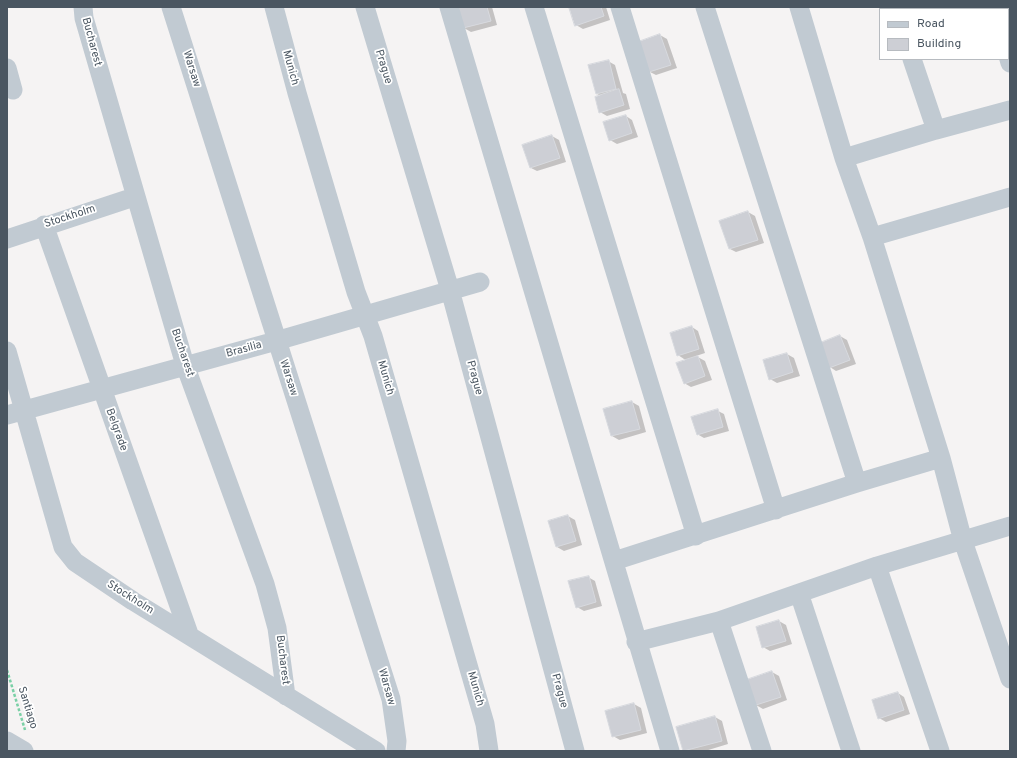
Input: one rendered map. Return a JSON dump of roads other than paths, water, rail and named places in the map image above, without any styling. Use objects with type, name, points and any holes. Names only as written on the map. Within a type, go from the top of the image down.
[{"type":"street","name":"Bucharest","points":[[83,7],[84,18],[134,196],[185,365],[266,584],[277,628],[286,696]]},
{"type":"street","name":"Warsaw","points":[[171,7],[391,699],[397,741],[396,751]]},
{"type":"street","name":"Munich","points":[[274,7],[297,93],[364,314],[373,336],[485,724],[489,751]]},
{"type":"street","name":"Prague","points":[[365,7],[450,290],[575,751]]},
{"type":"street","points":[[449,7],[614,561],[636,642],[670,751]]},
{"type":"street","points":[[534,7],[696,536]]},
{"type":"street","points":[[620,7],[776,510]]},
{"type":"street","points":[[705,7],[857,483]]},
{"type":"street","points":[[799,7],[844,158],[872,237],[941,458],[963,541],[1010,679]]},
{"type":"street","points":[[912,60],[936,130]]},
{"type":"street","points":[[7,68],[13,90]]},
{"type":"street","points":[[844,158],[936,130],[1010,110]]},
{"type":"street","name":"Stockholm","points":[[7,239],[44,225],[134,196]]},
{"type":"street","points":[[872,237],[1010,198]]},
{"type":"street","name":"Belgrade","points":[[44,225],[189,634]]},
{"type":"street","name":"Brasilia","points":[[15,413],[276,341],[364,314],[480,282]]},
{"type":"street","name":"Stockholm","points":[[7,351],[15,413],[63,547],[75,562],[133,601],[189,634],[376,751]]},
{"type":"street","points":[[614,561],[696,536],[857,483],[941,458]]},
{"type":"street","points":[[636,642],[719,621],[877,566],[1010,526]]},
{"type":"street","points":[[877,566],[940,751]]},
{"type":"street","points":[[799,593],[851,751]]},
{"type":"street","points":[[719,621],[762,751]]},
{"type":"street","points":[[7,740],[26,744]]}]
